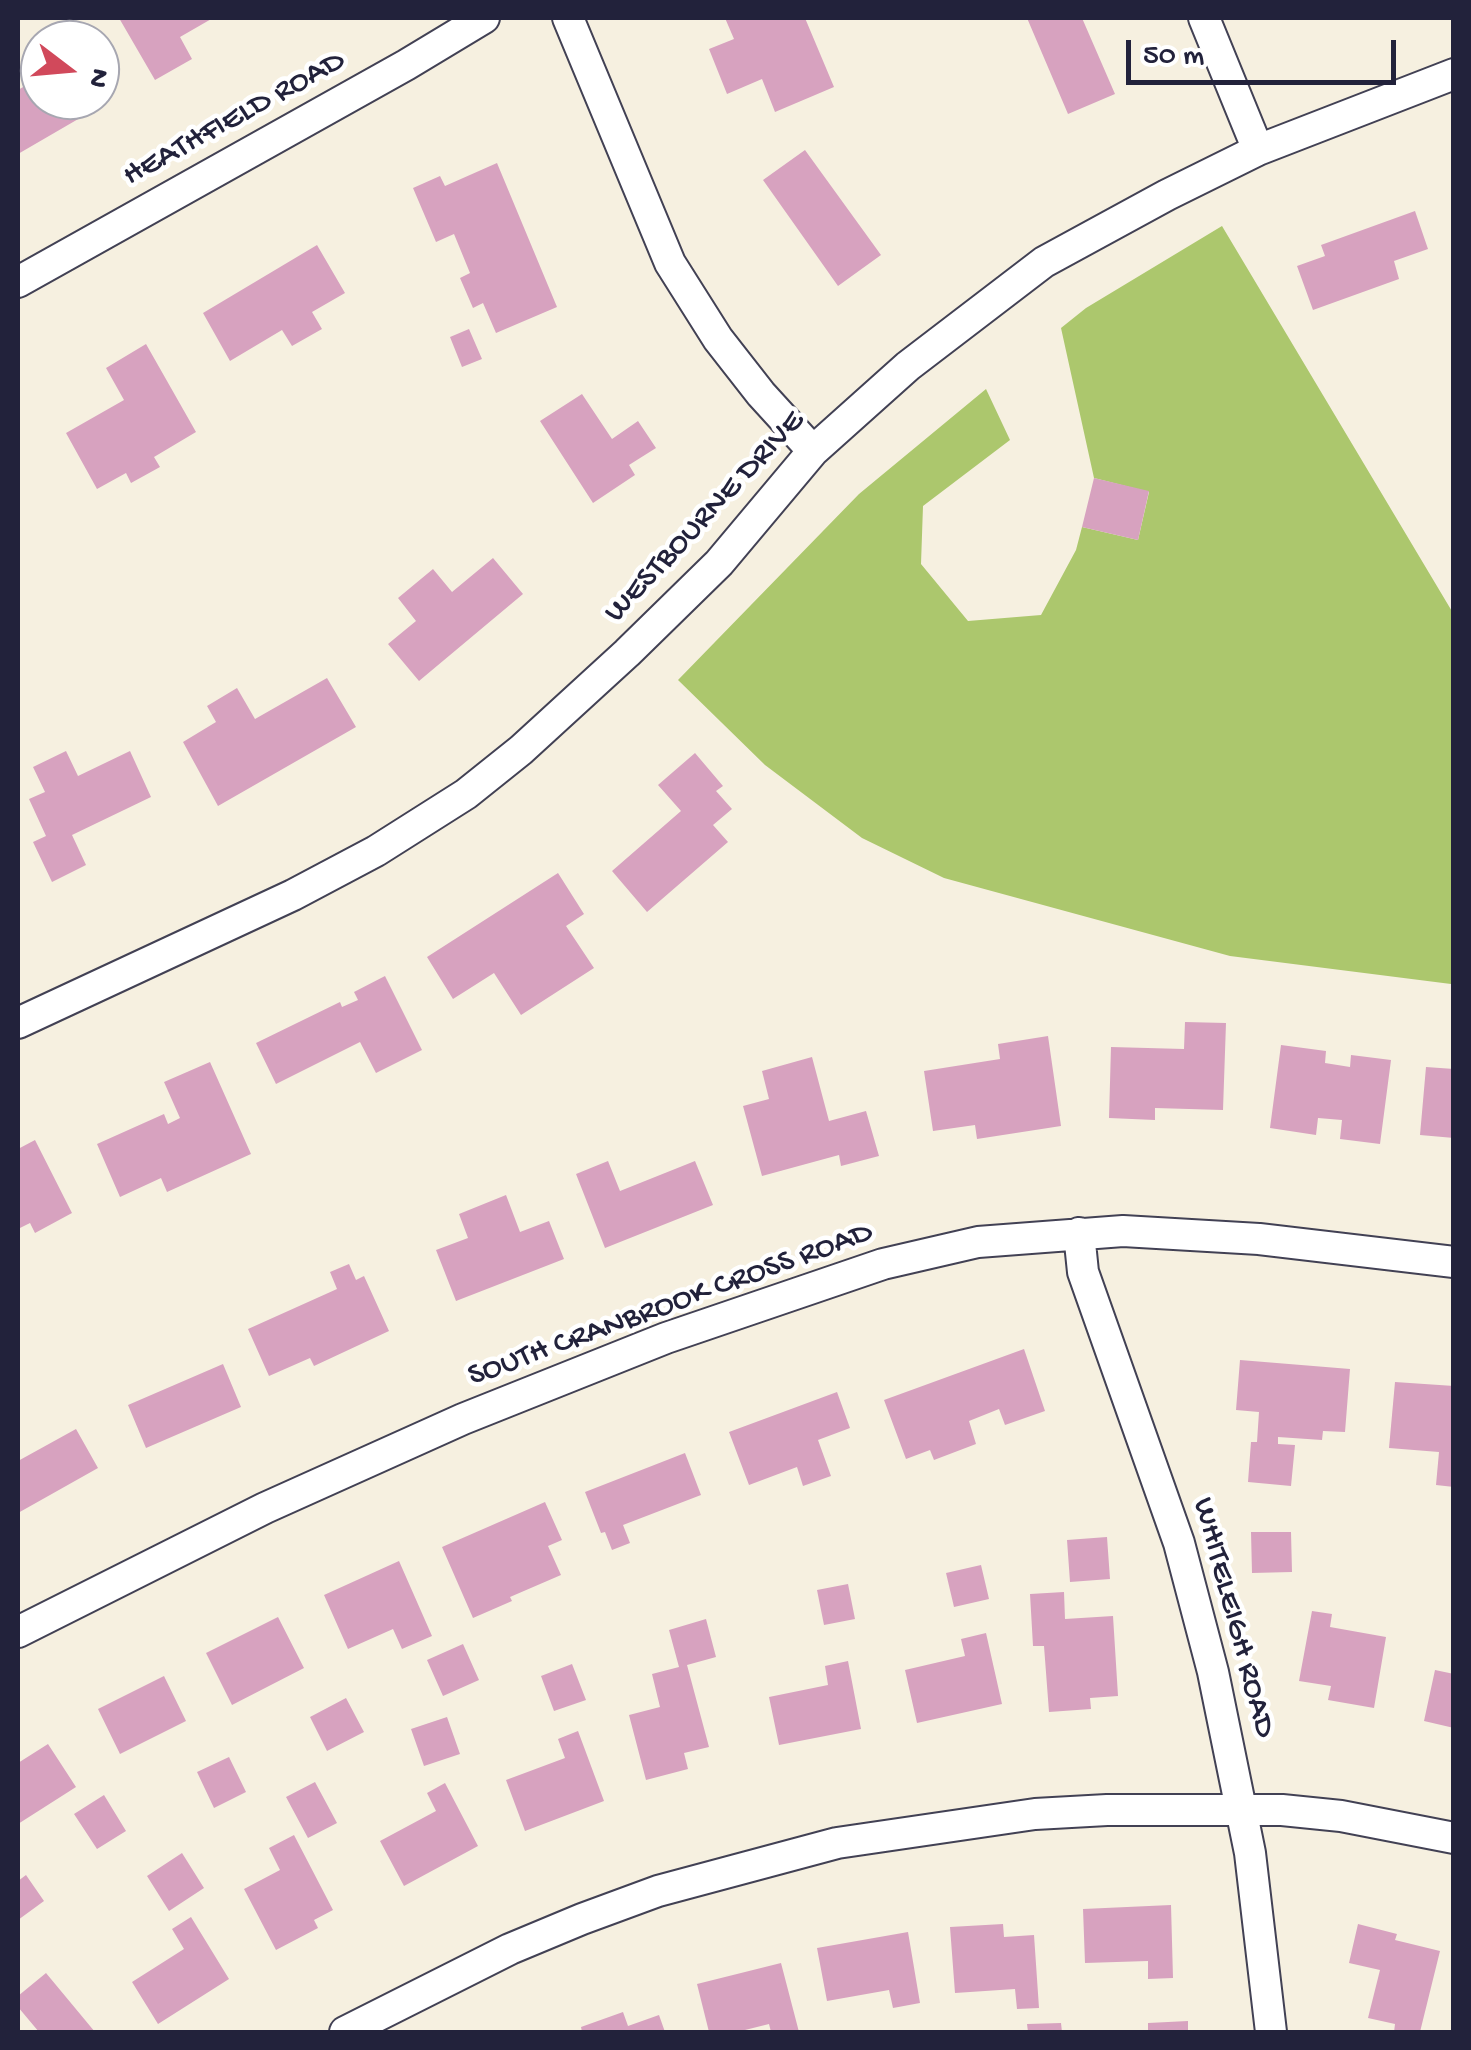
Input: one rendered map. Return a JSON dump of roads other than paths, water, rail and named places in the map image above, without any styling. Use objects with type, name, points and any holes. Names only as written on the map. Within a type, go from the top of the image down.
[{"type":"street","name":"HEATHFIELD ROAD","points":[[18,282],[484,18]]},
{"type":"street","points":[[568,18],[670,263],[718,339],[813,451]]},
{"type":"street","points":[[1204,18],[1258,150]]},
{"type":"street","name":"WESTBOURNE DRIVE","points":[[18,1023],[310,886],[376,851],[466,794],[628,654],[718,563],[813,451],[908,366],[1044,262],[1258,150],[1454,74]]},
{"type":"street","name":"SOUTH CRANBROOK CROSS ROAD","points":[[18,1632],[265,1508],[463,1418],[666,1338],[883,1264],[978,1242],[1079,1233],[1201,1234],[1454,1262]]},
{"type":"street","name":"WHITELEIGH ROAD","points":[[1079,1233],[1083,1272],[1179,1543],[1213,1672],[1242,1809],[1271,2032]]},
{"type":"street","points":[[345,2032],[493,1957],[582,1919],[658,1891],[855,1840],[1035,1814],[1242,1809],[1340,1816],[1454,1838]]}]
